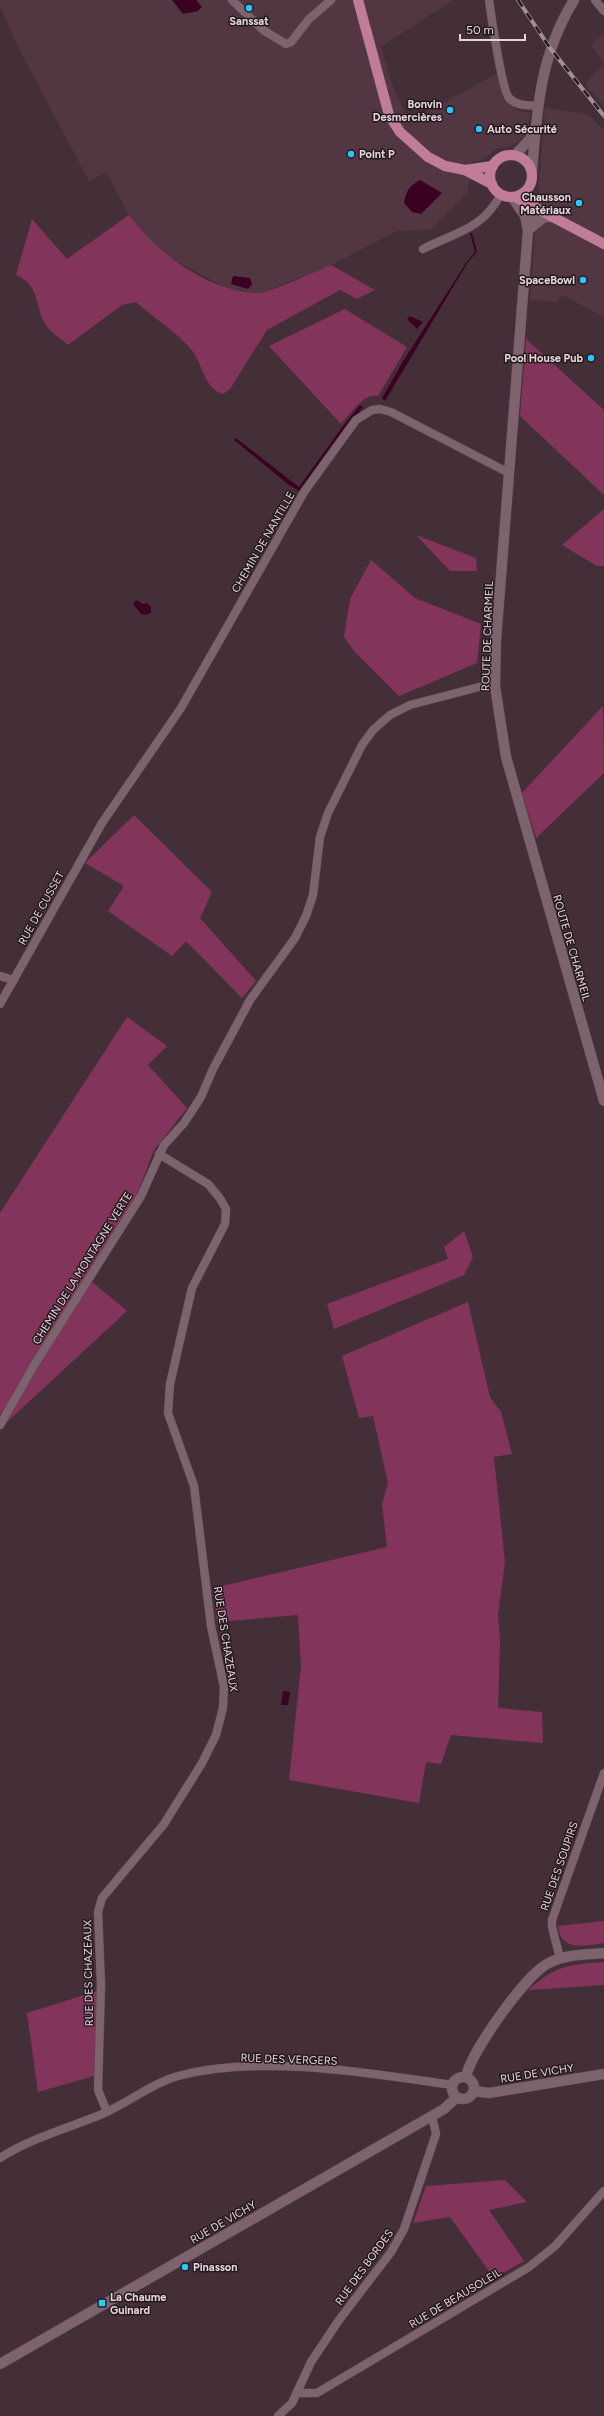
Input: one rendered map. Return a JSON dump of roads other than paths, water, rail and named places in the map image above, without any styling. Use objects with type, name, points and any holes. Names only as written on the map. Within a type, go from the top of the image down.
[{"type":"main road","points":[[358,0],[389,115],[400,132],[428,157],[445,166],[465,170],[492,184],[501,194],[536,206],[552,217],[604,244]]},
{"type":"main road","points":[[536,206],[530,186],[538,106],[550,48],[574,0]]},
{"type":"main road","points":[[516,155],[531,138],[536,120]]},
{"type":"main road","points":[[492,184],[491,172],[493,166],[502,157],[516,155],[526,161],[532,171]]},
{"type":"main road","points":[[465,170],[493,166]]},
{"type":"main road","points":[[513,197],[526,191],[530,186]]},
{"type":"main road","name":"ROUTE DE CHARMEIL","points":[[513,197],[525,216],[528,230]]},
{"type":"main road","name":"ROUTE DE CHARMEIL","points":[[536,206],[528,230],[496,640],[495,686],[506,757],[604,1101]]},
{"type":"main road","points":[[528,230],[544,217],[552,217]]},
{"type":"main road","points":[[466,2077],[474,2056],[525,1983],[537,1970],[560,1958],[604,1953]]},
{"type":"main road","name":"RUE DE VICHY","points":[[474,2091],[489,2093],[604,2074]]},
{"type":"main road","points":[[466,2077],[473,2082],[474,2091],[469,2098],[460,2100],[453,2094],[452,2086],[457,2078],[466,2077]]},
{"type":"main road","name":"RUE DE VICHY","points":[[0,2364],[444,2109],[456,2098]]},
{"type":"street","points":[[232,0],[263,30],[286,44],[291,42],[309,19],[331,0]]},
{"type":"street","points":[[489,0],[504,85],[509,98],[518,104],[538,106]]},
{"type":"street","points":[[595,0],[604,11]]},
{"type":"street","points":[[423,249],[441,240],[466,231],[478,224],[495,207],[501,194]]},
{"type":"street","name":"CHEMIN DE NANTILLE","points":[[102,823],[181,708],[304,492],[356,420],[363,414],[380,409],[391,412],[509,473]]},
{"type":"street","name":"CHEMIN DE LA MONTAGNE VERTE","points":[[0,1425],[33,1367],[141,1196],[164,1145],[184,1123],[201,1097],[213,1069],[250,1000],[295,938],[306,916],[313,895],[320,837],[324,825],[362,745],[373,730],[390,715],[410,705],[479,687],[495,686]]},
{"type":"street","name":"RUE DE CUSSET","points":[[0,1004],[102,823]]},
{"type":"street","points":[[0,976],[14,980]]},
{"type":"street","name":"RUE DES CHAZEAUX","points":[[107,2112],[98,2090],[101,1986],[98,1912],[102,1898],[164,1824],[202,1763],[216,1735],[223,1708],[224,1687],[211,1626],[194,1486],[168,1413],[170,1384],[192,1288],[225,1224],[226,1209],[219,1197],[208,1184],[159,1154]]},
{"type":"street","name":"RUE DES SOUPIRS","points":[[560,1958],[552,1927],[552,1920],[604,1773]]},
{"type":"street","name":"RUE DES VERGERS","points":[[0,2158],[107,2112],[153,2086],[177,2076],[205,2070],[245,2067],[316,2068],[452,2086]]},
{"type":"street","name":"RUE DES BORDES","points":[[278,2416],[292,2403],[315,2356],[339,2320],[391,2252],[404,2229],[436,2134],[432,2116]]},
{"type":"street","name":"RUE DE BEAUSOLEIL","points":[[297,2393],[317,2393],[529,2268],[555,2246],[604,2191]]},
{"type":"railway","points":[[518,0],[550,48],[604,116]]},
{"type":"place","name":"Sanssat","points":[[249,8]]},
{"type":"place","name":"Bonvin Desmercières","points":[[450,110]]},
{"type":"place","name":"Auto Sécurité","points":[[479,129]]},
{"type":"place","name":"Point P","points":[[351,154]]},
{"type":"place","name":"Chausson Matériaux","points":[[579,203]]},
{"type":"place","name":"SpaceBowl","points":[[583,280]]},
{"type":"place","name":"Pool House Pub","points":[[591,358]]},
{"type":"place","name":"Pinasson","points":[[185,2267]]},
{"type":"place","name":"La Chaume Guinard","points":[[102,2303]]}]
